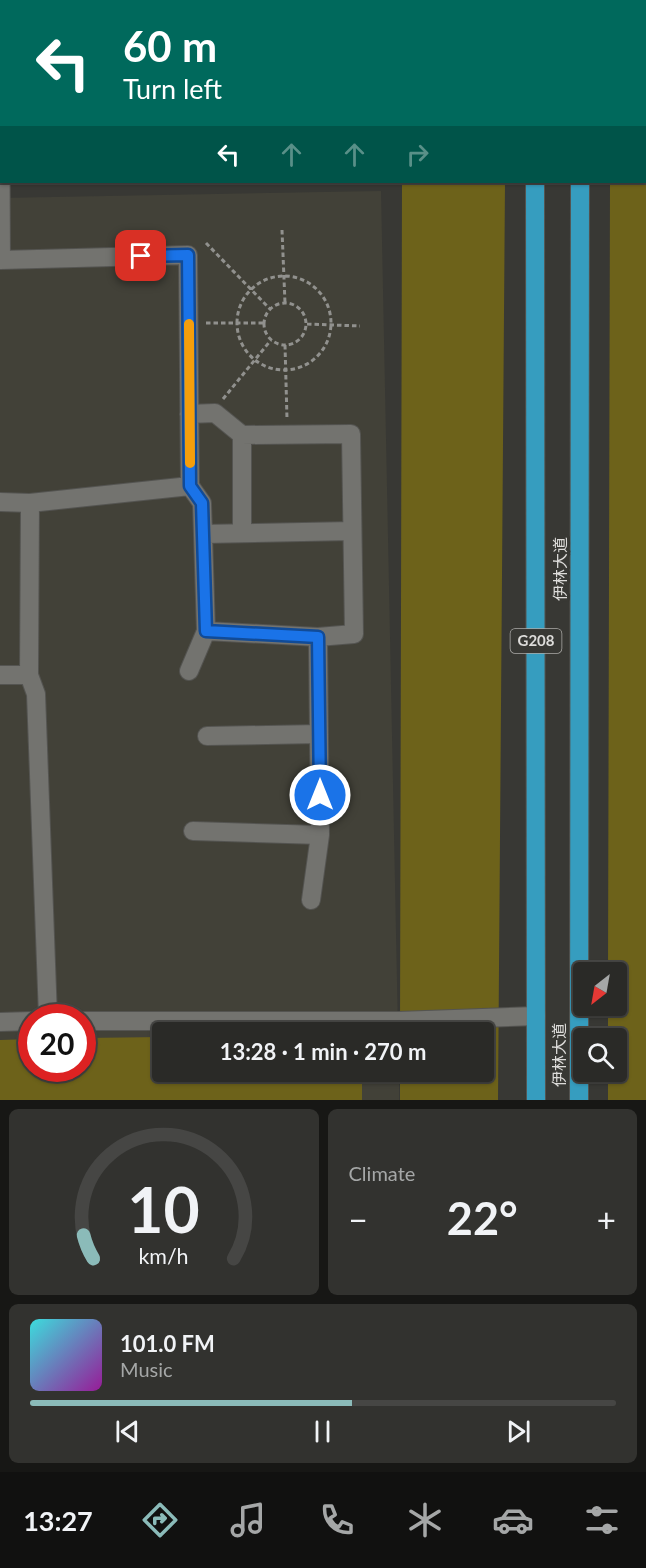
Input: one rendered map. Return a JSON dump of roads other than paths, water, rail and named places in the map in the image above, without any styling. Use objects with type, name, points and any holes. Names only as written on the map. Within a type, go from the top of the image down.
[{"type":"highway","name":"G208","points":[[535,183],[536,1100]]},
{"type":"highway","name":"伊林大道","points":[[579,1100],[580,183]]},
{"type":"lane","points":[[1,183],[0,260],[188,255],[190,486],[202,503],[206,631],[189,671]]},
{"type":"lane","points":[[189,414],[215,413],[242,435],[351,434],[354,634],[318,637],[206,631]]},
{"type":"lane","points":[[242,435],[243,533]]},
{"type":"lane","points":[[0,502],[30,503],[190,486]]},
{"type":"lane","points":[[30,503],[29,675],[36,694],[48,1004]]},
{"type":"lane","points":[[203,534],[352,531]]},
{"type":"lane","points":[[311,900],[320,835],[318,637]]},
{"type":"lane","points":[[0,675],[29,675]]},
{"type":"lane","points":[[207,736],[319,734]]},
{"type":"lane","points":[[193,831],[320,835]]},
{"type":"lane","points":[[96,1021],[398,1021],[536,1016]]},
{"type":"lane","points":[[0,1022],[18,1021]]}]
